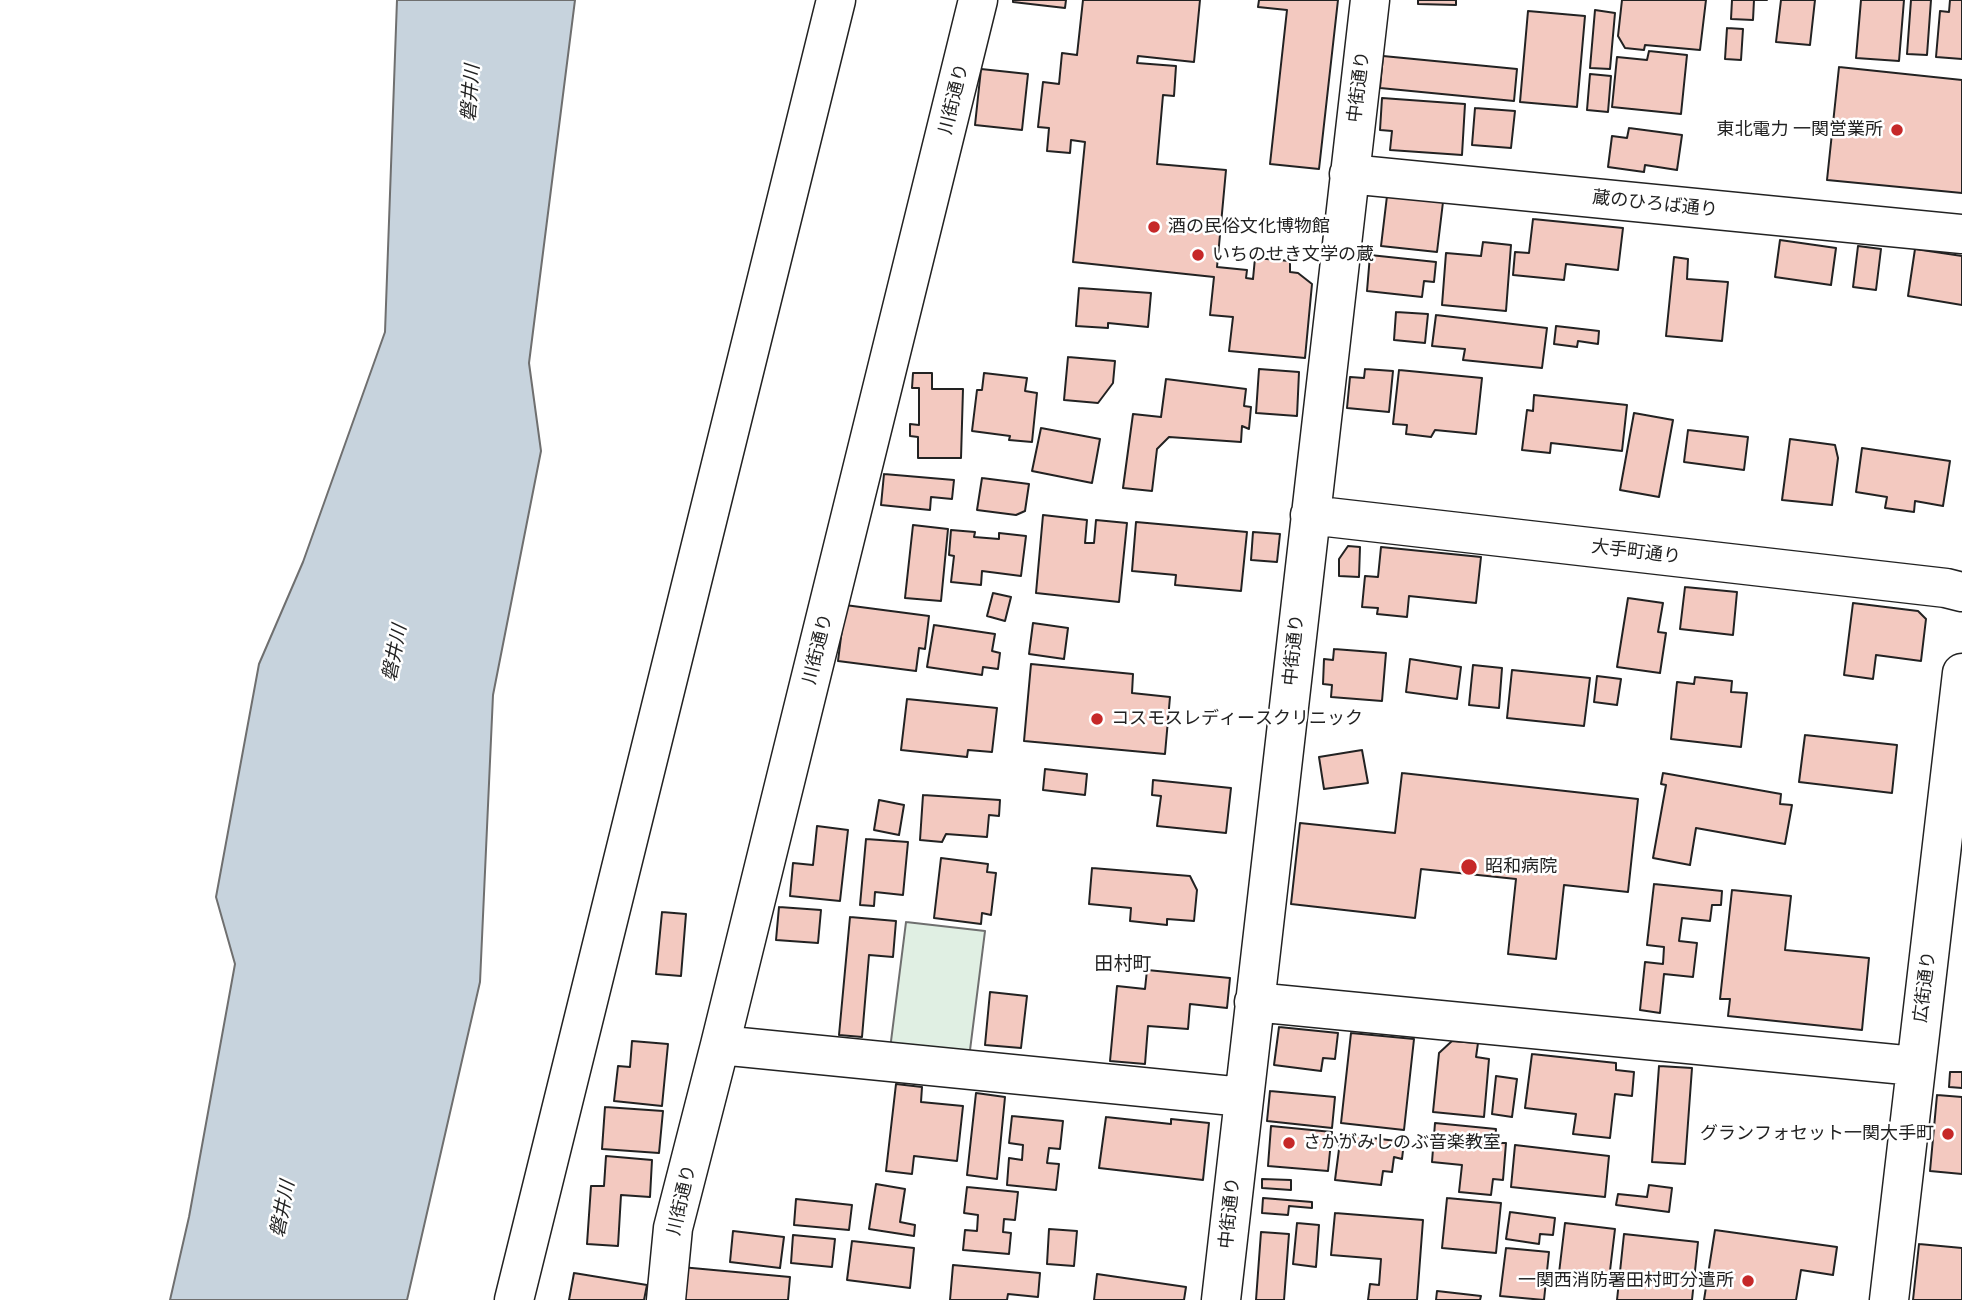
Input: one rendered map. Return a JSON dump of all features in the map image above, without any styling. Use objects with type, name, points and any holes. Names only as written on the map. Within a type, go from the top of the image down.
[{"type":"street","points":[[514,1300],[836,0]]},
{"type":"street","name":"川街通り","points":[[666,1300],[673,1227],[978,0]]},
{"type":"street","name":"中街通り","points":[[1221,1300],[1370,0]]},
{"type":"street","name":"蔵のひろば通り","points":[[1349,174],[1962,234]]},
{"type":"street","name":"大手町通り","points":[[1310,515],[1962,592]]},
{"type":"street","name":"広街通り","points":[[1889,1300],[1962,673]]},
{"type":"street","points":[[1254,1002],[1915,1066]]},
{"type":"street","points":[[720,1045],[1243,1097]]},
{"type":"green space","points":[[906,922],[985,931],[969,1058],[890,1049]]},
{"type":"water","name":"磐井川","points":[[397,0],[575,0],[529,363],[541,451],[493,695],[480,982],[407,1300],[170,1300],[189,1217],[235,964],[216,897],[259,664],[303,562],[385,332]]},
{"type":"building","points":[[1013,0],[1066,0],[1065,8]]},
{"type":"building","points":[[1083,0],[1200,0],[1194,62],[1138,56],[1137,63],[1176,66],[1174,96],[1163,95],[1157,164],[1226,170],[1217,267],[1247,270],[1246,278],[1253,279],[1255,258],[1290,261],[1290,272],[1298,273],[1312,284],[1305,358],[1229,351],[1233,317],[1210,315],[1214,277],[1073,262],[1085,142],[1071,140],[1070,153],[1047,151],[1049,128],[1038,127],[1043,82],[1059,84],[1062,53],[1077,55]]},
{"type":"building","points":[[1259,0],[1338,0],[1319,169],[1270,164],[1287,10],[1258,7]]},
{"type":"building","points":[[1418,0],[1456,0],[1456,5],[1418,4]]},
{"type":"building","points":[[1622,0],[1706,0],[1700,50],[1645,45],[1644,50],[1625,48],[1618,36]]},
{"type":"building","points":[[1732,0],[1754,0],[1753,20],[1731,19]]},
{"type":"building","points":[[1781,0],[1815,0],[1810,45],[1776,42]]},
{"type":"building","points":[[1861,0],[1904,0],[1899,61],[1856,58]]},
{"type":"building","points":[[1911,0],[1931,0],[1927,55],[1907,54]]},
{"type":"building","points":[[1950,0],[1962,0],[1962,59],[1936,57],[1940,11],[1949,12]]},
{"type":"building","points":[[1595,10],[1615,13],[1610,69],[1590,68]]},
{"type":"building","points":[[1528,11],[1585,16],[1577,107],[1520,102]]},
{"type":"building","points":[[1727,28],[1743,29],[1741,60],[1725,59]]},
{"type":"building","points":[[1649,51],[1687,55],[1681,114],[1612,107],[1617,57],[1647,60]]},
{"type":"building","points":[[1383,56],[1517,69],[1514,101],[1380,88]]},
{"type":"building","name":"東北電力 一関営業所","points":[[1839,67],[1962,80],[1962,193],[1827,180]]},
{"type":"building","points":[[981,69],[1028,74],[1022,130],[975,125]]},
{"type":"building","points":[[1590,74],[1611,76],[1608,112],[1587,110]]},
{"type":"building","points":[[1382,98],[1465,104],[1462,155],[1390,150],[1392,131],[1380,130]]},
{"type":"building","points":[[1475,108],[1515,111],[1511,148],[1472,145]]},
{"type":"building","points":[[1629,128],[1682,135],[1677,170],[1645,165],[1644,172],[1608,167],[1612,136],[1627,138]]},
{"type":"building","points":[[1387,196],[1443,202],[1437,252],[1381,246]]},
{"type":"building","points":[[1533,219],[1623,228],[1618,270],[1566,264],[1564,280],[1513,275],[1515,252],[1529,253]]},
{"type":"building","points":[[1780,240],[1836,248],[1831,285],[1775,277]]},
{"type":"building","points":[[1483,242],[1511,245],[1506,311],[1442,305],[1446,253],[1481,256]]},
{"type":"building","points":[[1858,246],[1881,249],[1876,290],[1853,287]]},
{"type":"building","points":[[1915,249],[1962,256],[1962,305],[1908,296]]},
{"type":"building","points":[[1370,255],[1436,262],[1434,282],[1424,281],[1422,297],[1367,291]]},
{"type":"building","points":[[1674,257],[1688,259],[1687,279],[1728,282],[1722,341],[1666,336]]},
{"type":"building","points":[[1079,288],[1151,293],[1148,327],[1108,323],[1108,328],[1076,326]]},
{"type":"building","points":[[1396,312],[1428,314],[1425,343],[1394,340]]},
{"type":"building","points":[[1436,315],[1547,328],[1542,368],[1463,360],[1465,349],[1432,346]]},
{"type":"building","points":[[1556,326],[1599,331],[1598,344],[1578,341],[1577,347],[1554,344]]},
{"type":"building","points":[[1068,357],[1115,361],[1113,383],[1098,403],[1064,400]]},
{"type":"building","points":[[1259,369],[1299,372],[1297,416],[1256,413]]},
{"type":"building","points":[[1365,369],[1393,371],[1389,412],[1347,408],[1350,377],[1364,378]]},
{"type":"building","points":[[1399,370],[1482,378],[1476,434],[1435,430],[1431,437],[1406,434],[1407,425],[1393,424]]},
{"type":"building","points":[[913,373],[932,373],[932,389],[963,389],[961,458],[918,458],[918,437],[910,436],[910,424],[919,425],[919,388],[912,388]]},
{"type":"building","points":[[984,373],[1027,378],[1025,391],[1037,393],[1032,442],[1009,440],[1010,436],[972,431],[977,390],[982,390]]},
{"type":"building","points":[[1166,379],[1246,389],[1244,406],[1251,407],[1249,429],[1242,426],[1241,442],[1169,437],[1157,449],[1152,491],[1123,488],[1133,414],[1161,417]]},
{"type":"building","points":[[1534,395],[1627,405],[1622,451],[1551,443],[1550,453],[1522,450],[1527,410],[1533,411]]},
{"type":"building","points":[[1634,413],[1673,420],[1659,497],[1620,490]]},
{"type":"building","points":[[1041,428],[1100,439],[1092,483],[1032,471]]},
{"type":"building","points":[[1688,430],[1748,437],[1744,470],[1684,462]]},
{"type":"building","points":[[1790,439],[1835,445],[1838,458],[1832,505],[1782,500]]},
{"type":"building","points":[[1862,448],[1950,461],[1943,506],[1915,501],[1914,512],[1885,508],[1887,497],[1856,492]]},
{"type":"building","points":[[884,474],[954,480],[952,499],[931,497],[930,510],[881,505]]},
{"type":"building","points":[[982,478],[1029,484],[1025,511],[1016,515],[977,510]]},
{"type":"building","points":[[1043,515],[1087,520],[1085,543],[1094,543],[1096,520],[1127,523],[1119,602],[1036,593]]},
{"type":"building","points":[[1136,522],[1247,532],[1241,591],[1175,585],[1176,575],[1132,571]]},
{"type":"building","points":[[913,525],[948,529],[941,601],[905,598]]},
{"type":"building","points":[[951,530],[975,532],[974,537],[999,539],[999,533],[1026,536],[1021,576],[982,571],[981,585],[951,582],[954,556],[949,555]]},
{"type":"building","points":[[1253,532],[1280,534],[1277,562],[1251,560]]},
{"type":"building","points":[[1348,546],[1360,547],[1359,577],[1339,576],[1339,559]]},
{"type":"building","points":[[1381,547],[1481,557],[1476,603],[1409,596],[1407,617],[1377,614],[1378,608],[1362,607],[1365,576],[1378,577]]},
{"type":"building","points":[[1685,587],[1737,592],[1733,635],[1680,629]]},
{"type":"building","points":[[993,593],[1011,597],[1005,621],[987,616]]},
{"type":"building","points":[[1628,598],[1663,603],[1658,632],[1666,633],[1660,673],[1617,667]]},
{"type":"building","points":[[1853,603],[1918,611],[1926,619],[1921,661],[1876,655],[1873,679],[1844,675]]},
{"type":"building","points":[[845,605],[929,616],[925,649],[919,648],[916,671],[838,661]]},
{"type":"building","points":[[1033,623],[1068,628],[1064,659],[1029,654]]},
{"type":"building","points":[[934,625],[995,634],[992,651],[1000,653],[998,669],[983,667],[982,675],[927,667]]},
{"type":"building","points":[[1334,649],[1386,653],[1382,701],[1331,697],[1332,685],[1323,684],[1324,659],[1333,660]]},
{"type":"building","points":[[1410,659],[1461,667],[1457,699],[1406,692]]},
{"type":"building","name":"コスモスレディースクリニック","points":[[1031,664],[1133,674],[1132,693],[1170,697],[1165,754],[1024,741]]},
{"type":"building","points":[[1473,665],[1502,668],[1499,708],[1469,705]]},
{"type":"building","points":[[1512,670],[1590,678],[1584,726],[1507,718]]},
{"type":"building","points":[[1597,676],[1621,679],[1617,705],[1594,702]]},
{"type":"building","points":[[1695,677],[1732,681],[1731,692],[1747,693],[1741,747],[1671,739],[1677,682],[1694,684]]},
{"type":"building","points":[[907,699],[997,708],[992,752],[968,750],[967,757],[901,750]]},
{"type":"building","points":[[1805,735],[1897,745],[1892,793],[1799,782]]},
{"type":"building","points":[[1362,750],[1368,783],[1324,789],[1319,757]]},
{"type":"building","points":[[1045,769],[1087,774],[1085,795],[1043,790]]},
{"type":"building","name":"昭和病院","points":[[1402,773],[1638,799],[1628,892],[1564,885],[1556,959],[1508,954],[1516,879],[1421,869],[1415,918],[1291,904],[1300,823],[1395,833]]},
{"type":"building","points":[[1663,773],[1781,794],[1780,804],[1792,805],[1785,844],[1696,828],[1690,865],[1653,858],[1666,785],[1661,784]]},
{"type":"building","points":[[1153,780],[1231,788],[1226,833],[1157,826],[1161,796],[1152,795]]},
{"type":"building","points":[[923,795],[1000,800],[999,816],[989,815],[987,837],[946,834],[942,842],[920,840]]},
{"type":"building","points":[[879,800],[904,805],[899,835],[874,830]]},
{"type":"building","points":[[817,826],[848,830],[840,901],[790,896],[793,863],[813,865]]},
{"type":"building","points":[[866,839],[908,842],[903,895],[875,892],[874,906],[860,905]]},
{"type":"building","points":[[941,858],[988,864],[987,872],[996,873],[991,915],[982,913],[981,924],[934,918]]},
{"type":"building","points":[[1092,868],[1190,876],[1197,890],[1194,921],[1167,919],[1167,925],[1130,921],[1131,908],[1089,904]]},
{"type":"building","points":[[1654,884],[1722,891],[1721,905],[1712,905],[1710,921],[1682,918],[1679,941],[1697,943],[1693,977],[1664,974],[1660,1013],[1640,1010],[1645,962],[1663,964],[1664,947],[1647,945]]},
{"type":"building","points":[[1732,890],[1791,896],[1785,950],[1869,958],[1862,1030],[1728,1016],[1730,999],[1720,999]]},
{"type":"building","points":[[779,907],[821,910],[818,943],[776,940]]},
{"type":"building","points":[[662,912],[686,914],[681,976],[656,974]]},
{"type":"building","points":[[850,917],[896,921],[893,957],[869,955],[862,1037],[839,1035]]},
{"type":"building","points":[[1147,970],[1230,978],[1227,1008],[1190,1004],[1188,1029],[1148,1026],[1145,1064],[1110,1061],[1117,986],[1145,989]]},
{"type":"building","points":[[990,992],[1027,996],[1021,1048],[985,1045]]},
{"type":"building","points":[[1279,1027],[1338,1033],[1335,1059],[1323,1058],[1321,1071],[1274,1065]]},
{"type":"building","points":[[1351,1033],[1414,1039],[1404,1130],[1341,1123]]},
{"type":"building","points":[[632,1041],[668,1044],[662,1106],[614,1101],[618,1066],[630,1067]]},
{"type":"building","points":[[1452,1041],[1478,1043],[1476,1057],[1489,1059],[1484,1117],[1433,1112],[1439,1053]]},
{"type":"building","points":[[1532,1054],[1616,1063],[1616,1070],[1634,1072],[1632,1096],[1615,1094],[1610,1138],[1573,1134],[1576,1114],[1525,1108]]},
{"type":"building","points":[[1659,1066],[1692,1068],[1685,1164],[1652,1162]]},
{"type":"building","points":[[1950,1072],[1962,1072],[1962,1088],[1949,1087]]},
{"type":"building","points":[[1496,1076],[1517,1079],[1512,1117],[1492,1114]]},
{"type":"building","points":[[896,1084],[922,1087],[921,1102],[963,1106],[957,1161],[914,1156],[912,1174],[886,1171]]},
{"type":"building","points":[[1270,1091],[1335,1097],[1332,1128],[1267,1121]]},
{"type":"building","points":[[976,1093],[1005,1097],[997,1179],[967,1175]]},
{"type":"building","name":"グランフォセット一関大手町","points":[[1937,1095],[1962,1097],[1962,1174],[1930,1171]]},
{"type":"building","points":[[605,1107],[663,1111],[659,1153],[602,1149]]},
{"type":"building","points":[[1012,1116],[1063,1121],[1060,1149],[1049,1148],[1047,1163],[1059,1164],[1056,1190],[1007,1185],[1009,1158],[1022,1160],[1023,1145],[1009,1143]]},
{"type":"building","points":[[1106,1117],[1171,1124],[1171,1119],[1209,1123],[1203,1180],[1099,1168]]},
{"type":"building","points":[[1435,1123],[1496,1129],[1495,1143],[1506,1143],[1503,1180],[1493,1179],[1491,1195],[1459,1192],[1462,1165],[1432,1162]]},
{"type":"building","points":[[1271,1126],[1332,1132],[1328,1171],[1268,1166]]},
{"type":"building","points":[[1341,1134],[1404,1142],[1402,1159],[1394,1157],[1392,1172],[1383,1171],[1381,1185],[1335,1180]]},
{"type":"building","points":[[1515,1145],[1609,1156],[1605,1197],[1511,1187]]},
{"type":"building","points":[[606,1156],[652,1160],[650,1197],[621,1195],[618,1246],[587,1244],[591,1186],[604,1186]]},
{"type":"building","points":[[1262,1179],[1291,1180],[1291,1190],[1262,1188]]},
{"type":"building","points":[[876,1184],[905,1189],[900,1222],[915,1225],[914,1236],[869,1229]]},
{"type":"building","points":[[1649,1185],[1672,1188],[1669,1212],[1616,1205],[1618,1194],[1647,1197]]},
{"type":"building","points":[[967,1187],[1018,1192],[1015,1220],[1004,1219],[1003,1232],[1011,1233],[1009,1254],[963,1250],[965,1230],[977,1231],[978,1215],[964,1213]]},
{"type":"building","points":[[1263,1198],[1312,1202],[1312,1208],[1289,1206],[1288,1215],[1262,1213]]},
{"type":"building","points":[[1447,1198],[1501,1203],[1496,1253],[1442,1248]]},
{"type":"building","points":[[796,1199],[852,1205],[849,1230],[794,1225]]},
{"type":"building","points":[[1510,1212],[1555,1218],[1553,1235],[1540,1234],[1539,1244],[1506,1239]]},
{"type":"building","points":[[1335,1213],[1423,1220],[1417,1300],[1368,1300],[1370,1284],[1379,1285],[1381,1259],[1331,1255]]},
{"type":"building","points":[[1297,1223],[1319,1225],[1316,1267],[1293,1264]]},
{"type":"building","points":[[1565,1223],[1615,1229],[1609,1279],[1559,1273]]},
{"type":"building","points":[[1049,1229],[1077,1231],[1074,1266],[1047,1264]]},
{"type":"building","points":[[1715,1230],[1837,1247],[1833,1275],[1801,1270],[1796,1300],[1704,1300]]},
{"type":"building","points":[[733,1231],[784,1237],[780,1268],[730,1262]]},
{"type":"building","points":[[1261,1232],[1289,1234],[1284,1300],[1256,1300]]},
{"type":"building","points":[[1624,1234],[1698,1242],[1692,1300],[1617,1300]]},
{"type":"building","points":[[793,1235],[835,1239],[832,1267],[791,1263]]},
{"type":"building","points":[[852,1241],[914,1248],[910,1288],[847,1280]]},
{"type":"building","points":[[1919,1244],[1962,1248],[1962,1300],[1913,1300]]},
{"type":"building","points":[[1506,1248],[1549,1252],[1544,1300],[1500,1296]]},
{"type":"building","points":[[953,1265],[1040,1273],[1038,1297],[1008,1294],[1007,1300],[950,1300]]},
{"type":"building","points":[[681,1267],[790,1277],[788,1300],[678,1300]]},
{"type":"building","points":[[574,1273],[647,1285],[644,1300],[569,1300]]},
{"type":"building","points":[[1097,1274],[1186,1287],[1184,1300],[1094,1300]]},
{"type":"building","points":[[1437,1291],[1481,1296],[1480,1300],[1436,1300]]},
{"type":"place","name":"東北電力 一関営業所","points":[[1897,130]]},
{"type":"place","name":"酒の民俗文化博物館","points":[[1154,227]]},
{"type":"place","name":"いちのせき文学の蔵","points":[[1198,255]]},
{"type":"place","name":"コスモスレディースクリニック","points":[[1097,719]]},
{"type":"place","name":"昭和病院","points":[[1469,867]]},
{"type":"place","name":"グランフォセット一関大手町","points":[[1948,1134]]},
{"type":"place","name":"さかがみしのぶ音楽教室","points":[[1289,1143]]},
{"type":"place","name":"一関西消防署田村町分遣所","points":[[1748,1281]]},
{"type":"district","name":"田村町","points":[[1123,964]]}]
